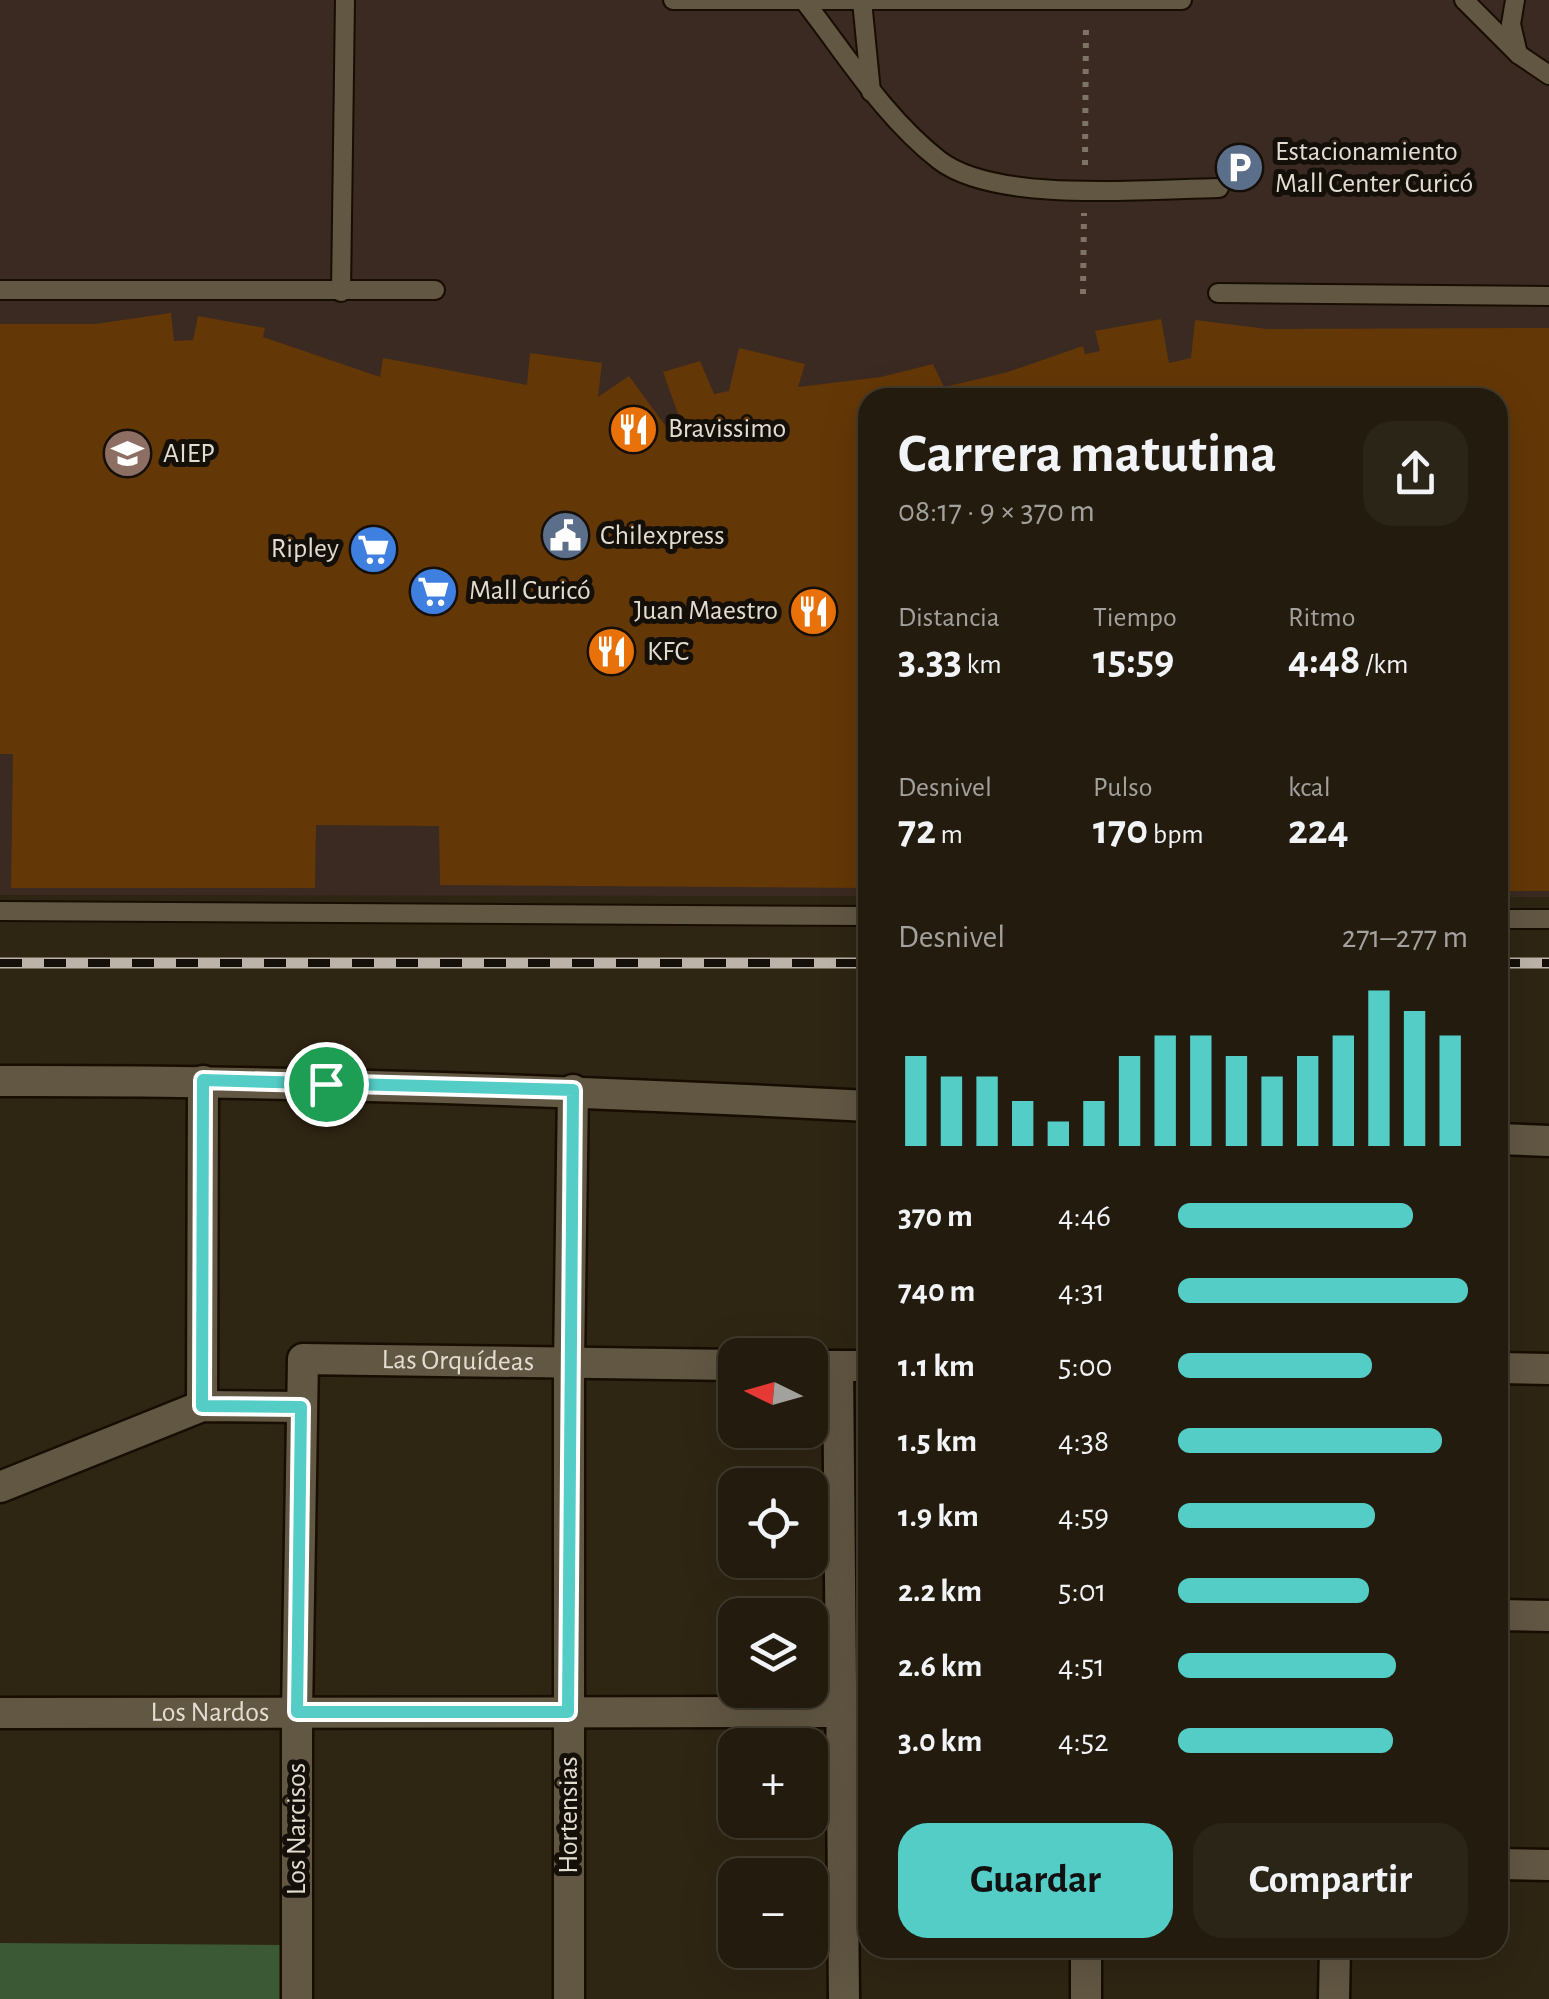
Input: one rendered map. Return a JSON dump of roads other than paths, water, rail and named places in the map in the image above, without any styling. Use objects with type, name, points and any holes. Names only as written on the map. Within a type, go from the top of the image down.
[{"type":"street","points":[[0,1081],[203,1080],[573,1090],[858,1105]]},
{"type":"street","points":[[202,1406],[203,1080]]},
{"type":"street","name":"Hortensias","points":[[570,1999],[569,1364],[573,1090]]},
{"type":"street","points":[[1508,1140],[1549,1142]]},
{"type":"street","name":"Las Orquídeas","points":[[303,1359],[718,1366]]},
{"type":"street","name":"Los Narcisos","points":[[298,1999],[297,1712],[303,1359]]},
{"type":"street","points":[[838,1366],[854,1614],[841,1712],[855,1851],[844,1999]]},
{"type":"street","points":[[1508,1368],[1549,1369]]},
{"type":"street","points":[[0,1487],[202,1406],[301,1407]]},
{"type":"street","points":[[1508,1615],[1549,1616]]},
{"type":"street","name":"Los Nardos","points":[[0,1712],[841,1712]]},
{"type":"street","points":[[1508,1864],[1549,1866]]},
{"type":"street","points":[[1086,1958],[1086,1999]]},
{"type":"street","points":[[1334,1999],[1335,1958]]},
{"type":"lane","points":[[341,292],[345,0]]},
{"type":"lane","points":[[673,0],[1182,0]]},
{"type":"lane","points":[[1464,0],[1518,54],[1549,75]]},
{"type":"lane","points":[[1515,0],[1511,24],[1518,54]]},
{"type":"lane","points":[[862,1],[871,93]]},
{"type":"lane","points":[[804,2],[871,93],[941,162],[975,176],[1031,188],[1219,188]]},
{"type":"lane","points":[[0,290],[435,290]]},
{"type":"lane","points":[[1218,294],[1549,296]]},
{"type":"lane","points":[[0,911],[858,916]]},
{"type":"lane","points":[[1508,919],[1549,919]]},
{"type":"railway","points":[[0,963],[858,963]]},
{"type":"railway","points":[[1508,963],[1549,963]]},
{"type":"place","name":"Estacionamiento Mall Center Curicó","points":[[1240,168]]},
{"type":"place","name":"Bravissimo","points":[[633,429]]},
{"type":"place","name":"AIEP","points":[[128,454]]},
{"type":"place","name":"Chilexpress","points":[[565,536]]},
{"type":"place","name":"Ripley","points":[[374,549]]},
{"type":"place","name":"Mall Curicó","points":[[434,591]]},
{"type":"place","name":"Juan Maestro","points":[[813,611]]},
{"type":"place","name":"KFC","points":[[612,652]]}]
